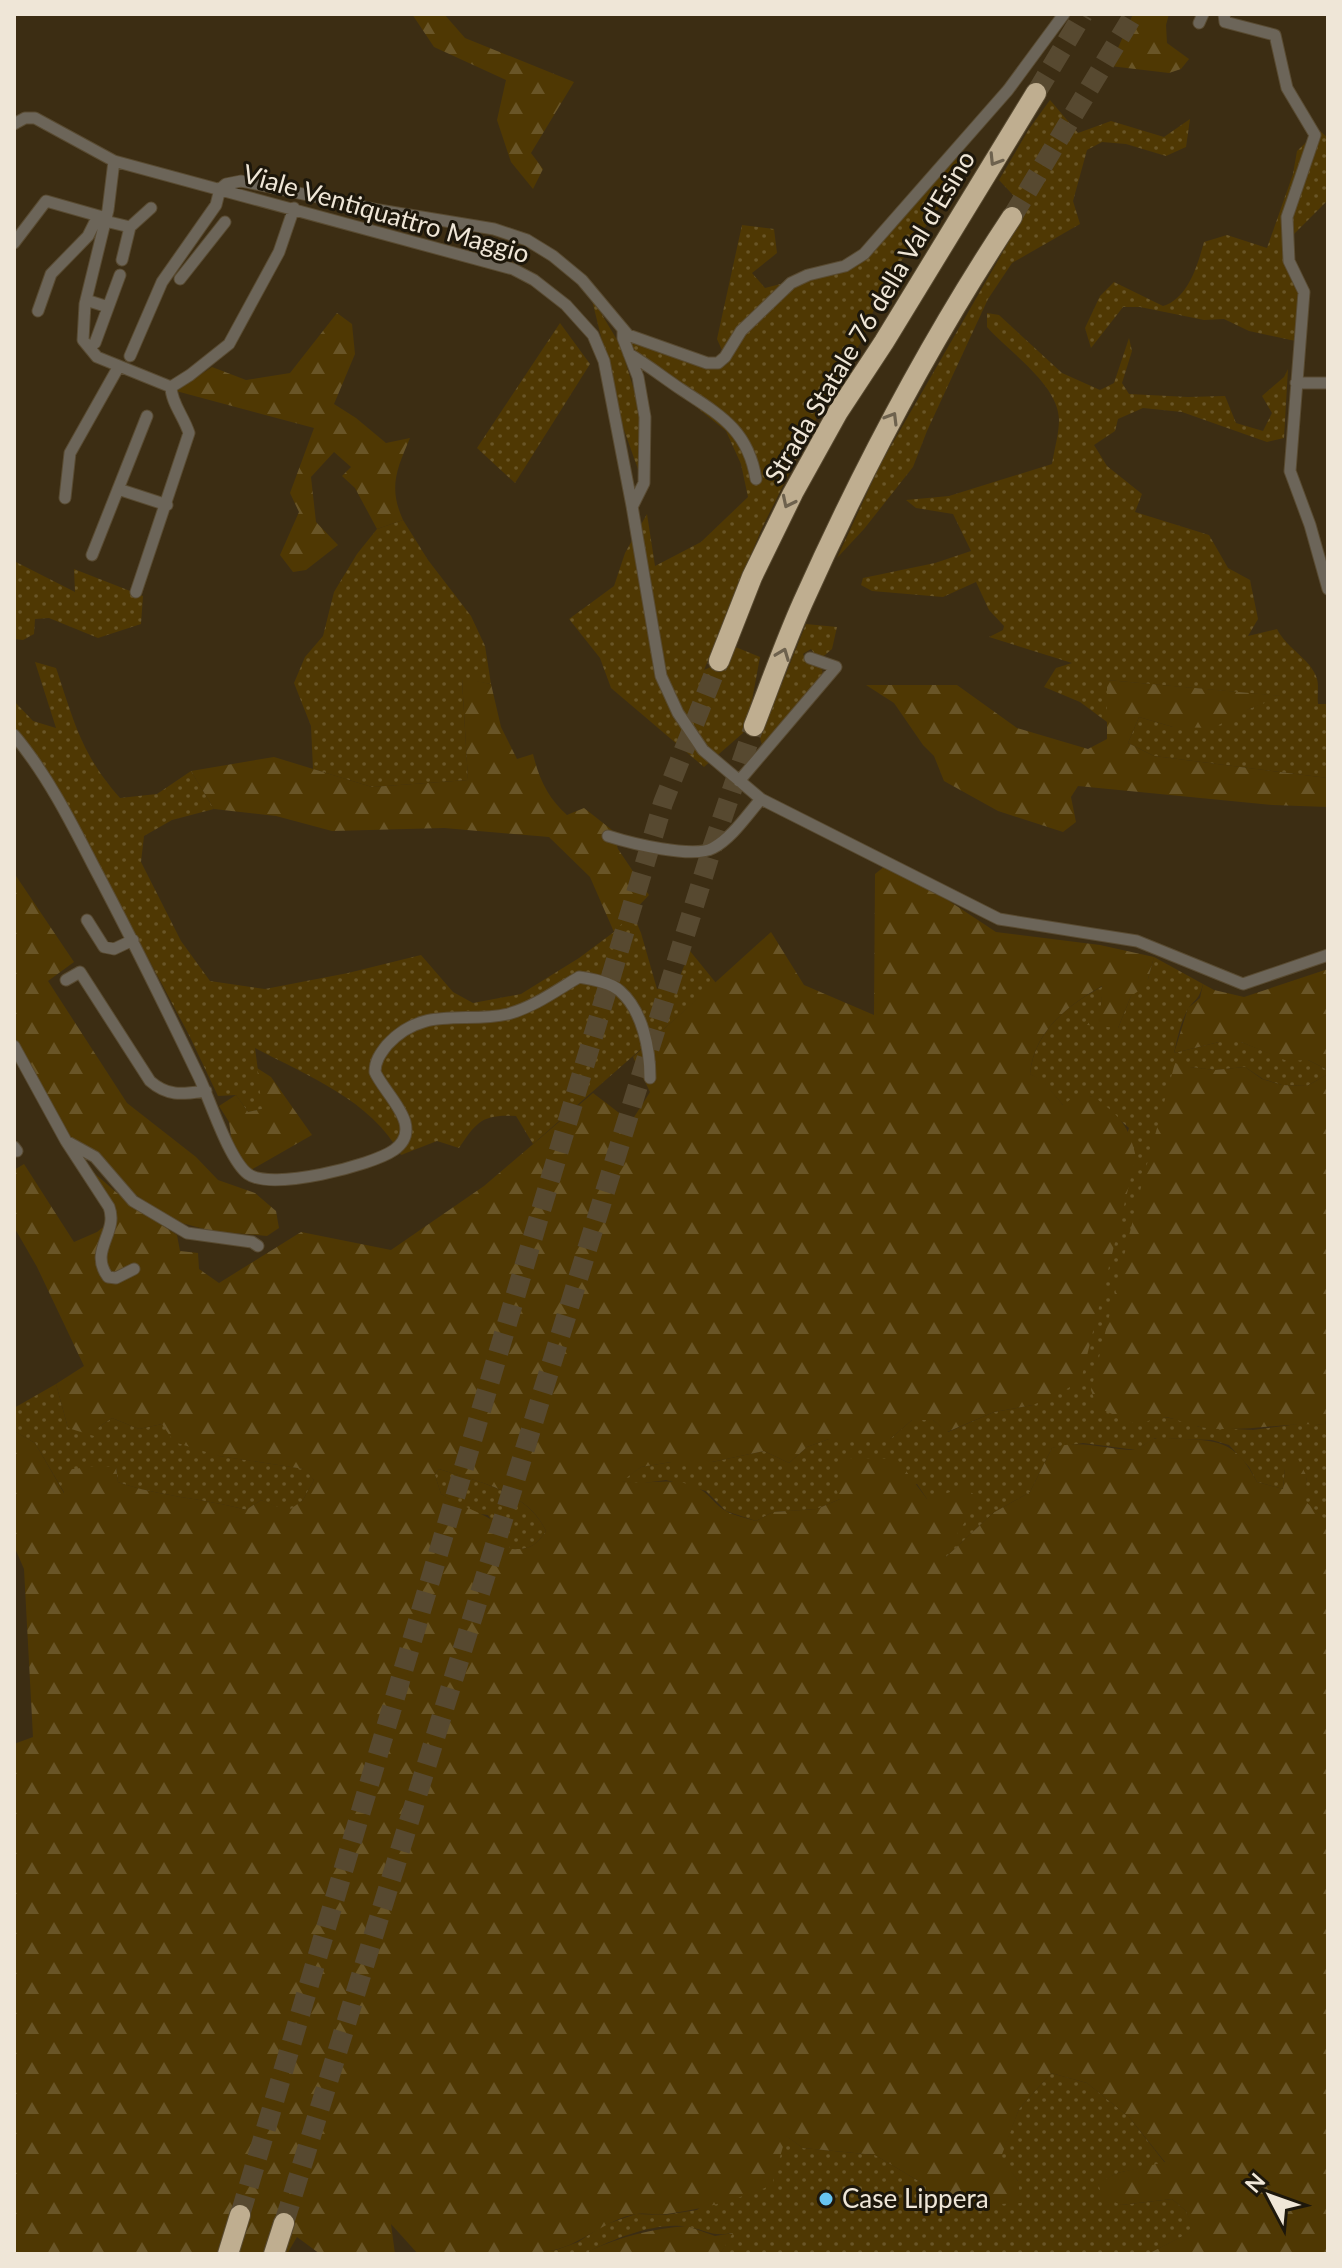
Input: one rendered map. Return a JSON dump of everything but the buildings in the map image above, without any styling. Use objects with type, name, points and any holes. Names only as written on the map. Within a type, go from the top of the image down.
[{"type":"highway","name":"Strada Statale 76 della Val d'Esino","points":[[719,661],[752,577],[830,425],[1036,93]]},
{"type":"highway","points":[[754,726],[802,604],[880,439],[939,333],[1012,217]]},
{"type":"highway","points":[[228,2254],[237,2223]]},
{"type":"street","points":[[130,356],[162,282],[216,205],[220,189],[226,184],[241,181],[379,210],[494,229],[527,240],[582,280],[628,335],[707,363],[718,363],[741,331],[791,283],[808,275],[845,266],[864,254],[1008,90],[1064,14]]},
{"type":"street","points":[[1224,14],[1225,22],[1275,35],[1287,88],[1315,135],[1287,217],[1289,261],[1304,292],[1290,471],[1310,525],[1328,589]]},
{"type":"street","name":"Viale Ventiquattro Maggio","points":[[14,124],[25,118],[35,118],[114,161],[513,269],[534,280],[566,305],[593,335],[604,361],[661,676],[678,713],[703,750],[761,799],[999,919],[1137,941],[1243,984],[1328,955]]},
{"type":"street","points":[[114,161],[86,300],[83,340],[97,357],[171,387]]},
{"type":"street","points":[[14,243],[46,201],[130,227]]},
{"type":"street","points":[[122,260],[130,227],[151,208]]},
{"type":"street","points":[[171,387],[229,344],[279,252],[294,208]]},
{"type":"street","points":[[38,311],[51,274],[103,218]]},
{"type":"street","points":[[180,279],[225,222]]},
{"type":"street","points":[[182,254],[193,262]]},
{"type":"street","points":[[95,343],[120,275]]},
{"type":"street","points":[[86,300],[108,307]]},
{"type":"street","points":[[623,329],[638,377],[645,417],[644,483],[632,506]]},
{"type":"street","points":[[629,354],[710,407],[735,428],[753,457],[756,479]]},
{"type":"street","points":[[65,498],[70,453],[119,366]]},
{"type":"street","points":[[1296,383],[1328,383]]},
{"type":"street","points":[[136,592],[189,433],[171,395],[171,387]]},
{"type":"street","points":[[92,555],[147,416]]},
{"type":"street","points":[[118,489],[167,505]]},
{"type":"street","points":[[739,781],[836,667],[810,658]]},
{"type":"street","points":[[14,735],[40,770],[69,819],[133,940],[238,1165],[254,1178],[281,1179],[341,1169],[386,1155],[401,1143],[407,1130],[404,1118],[375,1072],[380,1053],[393,1039],[414,1025],[439,1017],[508,1014],[535,1004],[579,977],[615,987],[622,992],[645,1035],[650,1078]]},
{"type":"street","points":[[608,836],[628,843],[706,851],[724,840],[761,799]]},
{"type":"street","points":[[87,920],[104,947],[114,949],[133,940]]},
{"type":"street","points":[[66,980],[80,972],[150,1081],[160,1090],[176,1095],[206,1091]]},
{"type":"street","points":[[14,1046],[66,1141],[113,1216],[99,1260],[104,1271],[108,1277],[116,1278],[134,1269]]},
{"type":"street","points":[[66,1141],[95,1157],[133,1201],[187,1233],[238,1239],[258,1246]]},
{"type":"green space","points":[[412,14],[444,14],[465,38],[574,82],[531,153],[543,169],[533,189],[511,162],[497,120],[506,80],[434,47]]},
{"type":"green space","points":[[1133,14],[1169,14],[1167,43],[1189,59],[1181,69],[1169,73],[1110,66]]},
{"type":"green space","points":[[1050,100],[1078,133],[1111,121],[1164,137],[1190,119],[1186,147],[1166,156],[1126,144],[1102,142],[1087,150],[1073,201],[1080,224],[1012,263],[988,299],[913,467],[837,558],[880,465],[1023,217],[1024,207],[999,180]]},
{"type":"green space","points":[[1319,130],[1328,138],[1328,200],[1288,240],[1303,306],[1300,342],[1249,331],[1224,319],[1204,320],[1140,307],[1123,307],[1091,348],[1085,328],[1100,296],[1114,282],[1163,306],[1172,302],[1185,288],[1204,242],[1227,235],[1267,248],[1293,174],[1297,151]]},
{"type":"green space","points":[[959,153],[972,161],[883,287],[860,344],[836,379],[762,528],[704,670],[728,659],[733,646],[760,657],[748,722],[743,733],[704,767],[611,688],[600,658],[569,619],[614,586],[625,553],[647,514],[655,566],[701,542],[748,497],[741,464],[726,431],[654,373],[627,340],[709,368],[728,364],[717,339],[742,225],[774,229],[777,253],[752,273],[765,288],[862,263]]},
{"type":"green space","points":[[591,296],[620,345],[641,412],[639,472],[624,430]]},
{"type":"green space","points":[[337,313],[352,324],[355,354],[334,404],[386,443],[410,438],[401,459],[395,488],[403,520],[377,529],[355,488],[342,476],[351,467],[334,452],[311,477],[316,522],[338,545],[306,570],[293,572],[280,555],[299,512],[290,493],[314,428],[176,391],[212,367],[246,380],[290,373]]},
{"type":"green space","points":[[987,313],[999,315],[1062,373],[1100,390],[1114,383],[1129,338],[1132,351],[1122,383],[1129,394],[1225,396],[1236,423],[1263,431],[1272,413],[1262,396],[1284,377],[1288,369],[1284,438],[1267,442],[1182,412],[1143,408],[1118,419],[1115,431],[1094,445],[1107,466],[1142,494],[1135,512],[1209,535],[1228,568],[1250,580],[1258,619],[1248,636],[1277,629],[1314,672],[1318,682],[1318,704],[1328,704],[1328,778],[1154,756],[1128,743],[1139,717],[1173,727],[1249,709],[1280,696],[1107,680],[1107,722],[1080,702],[1044,687],[1056,668],[1072,663],[989,637],[1003,630],[1004,626],[989,610],[976,582],[943,597],[872,591],[861,585],[863,578],[935,563],[971,551],[953,514],[916,508],[906,500],[949,496],[1052,464],[1059,425],[1057,407],[1042,382],[987,327]]},
{"type":"green space","points":[[560,323],[590,364],[515,483],[477,448]]},
{"type":"green space","points":[[403,520],[428,560],[471,616],[485,646],[491,684],[462,679],[468,780],[372,787],[313,769],[311,726],[294,683],[305,657],[323,636],[334,592],[357,554],[377,529]]},
{"type":"green space","points":[[14,561],[75,592],[74,569],[143,596],[141,624],[98,638],[49,618],[35,619],[34,634],[23,640],[14,639]]},
{"type":"green space","points":[[806,624],[837,627],[832,649],[819,660],[811,649],[803,654],[808,664],[822,667],[823,679],[762,745],[760,738]]},
{"type":"green space","points":[[35,662],[56,668],[87,752],[120,798],[157,794],[191,771],[214,809],[172,820],[144,836],[141,862],[181,941],[210,981],[265,989],[421,955],[453,992],[473,1003],[521,994],[579,958],[614,932],[632,912],[657,989],[678,981],[690,951],[716,983],[533,1144],[516,1116],[496,1116],[476,1125],[459,1148],[437,1141],[401,1155],[373,1119],[356,1104],[255,1048],[263,1109],[248,1112],[236,1095],[218,1096],[91,851],[42,766],[14,729],[14,701],[33,721],[56,728]]},
{"type":"green space","points":[[462,678],[491,684],[501,727],[517,759],[533,754],[545,788],[560,809],[567,815],[584,808],[612,830],[618,849],[649,895],[614,932],[590,877],[549,837],[444,828],[332,831],[276,816],[214,809],[191,771],[274,757],[372,787],[468,780]]},
{"type":"green space","points":[[1107,680],[1283,696],[1213,728],[1173,727],[1139,717],[1128,743],[1154,756],[1328,778],[1328,807],[1273,805],[1078,786],[1071,797],[1076,822],[1063,832],[998,811],[944,781],[934,756],[894,703],[866,685],[957,685],[1017,728],[1088,749],[1107,739]]},
{"type":"green space","points":[[890,862],[996,932],[1100,945],[1154,957],[1146,986],[1131,996],[1118,1028],[1087,1025],[1101,1005],[1102,986],[1054,1021],[1038,1045],[1030,1074],[1042,1080],[1063,1105],[1071,1099],[1093,1096],[1102,1103],[1126,1128],[1136,1157],[1081,1380],[1033,1405],[994,1412],[947,1432],[933,1420],[912,1420],[890,1439],[829,1439],[807,1447],[789,1463],[764,1451],[712,1462],[671,1462],[641,1467],[622,1481],[691,1485],[702,1490],[726,1511],[756,1521],[773,1512],[817,1509],[840,1499],[836,1489],[843,1461],[852,1458],[897,1459],[927,1499],[967,1487],[979,1501],[943,1555],[946,1557],[993,1513],[1030,1492],[1052,1448],[1083,1444],[1131,1450],[1156,1438],[1209,1441],[1236,1452],[1257,1482],[1283,1489],[1285,1469],[1298,1459],[1307,1477],[1304,1500],[1328,1522],[1328,2254],[1148,2254],[1194,2230],[1186,2211],[1172,2199],[1121,2205],[1102,2196],[1098,2183],[1117,2173],[1165,2162],[1129,2117],[1087,2083],[1051,2073],[1019,2109],[1001,2157],[1018,2181],[1021,2203],[974,2205],[927,2186],[875,2155],[803,2148],[786,2136],[772,2185],[694,2209],[625,2217],[568,2245],[542,2253],[507,2256],[418,2254],[391,2224],[395,2254],[320,2254],[297,2237],[287,2254],[14,2254],[14,1744],[33,1737],[24,1569],[14,1546],[14,1431],[35,1443],[64,1493],[66,1470],[116,1467],[118,1482],[134,1487],[246,1510],[261,1500],[288,1511],[303,1500],[314,1480],[304,1469],[219,1456],[174,1442],[162,1424],[139,1429],[112,1418],[99,1427],[94,1436],[68,1428],[56,1384],[84,1366],[37,1267],[14,1227],[14,1170],[24,1164],[74,1242],[97,1232],[117,1216],[109,1196],[93,1172],[132,1206],[177,1235],[180,1251],[198,1253],[199,1269],[219,1283],[301,1232],[391,1250],[484,1186],[593,1093],[631,1122],[650,1092],[633,1057],[771,932],[804,985],[874,1015],[875,874]],"holes":[[[439,1469],[514,1497],[538,1517],[546,1531],[531,1546],[510,1549],[506,1529],[441,1494],[435,1475]]]},
{"type":"green space","points":[[14,873],[74,962],[48,981],[127,1103],[196,1157],[218,1180],[255,1193],[276,1211],[279,1228],[267,1236],[212,1231],[174,1221],[126,1188],[89,1157],[67,1133],[14,1043]]},
{"type":"green space","points":[[1154,957],[1203,984],[1184,1018],[1174,1053],[1219,1042],[1241,1042],[1287,1060],[1308,1060],[1328,1070],[1328,1074],[1307,1086],[1282,1085],[1263,1079],[1245,1067],[1215,1070],[1190,1067],[1156,1416],[1182,1420],[1199,1427],[1253,1430],[1305,1423],[1325,1425],[1328,1412],[1328,1522],[1303,1500],[1307,1477],[1285,1469],[1283,1489],[1257,1482],[1249,1467],[1229,1445],[1212,1440],[1155,1438],[1136,1450],[1083,1443],[1052,1448],[1030,1492],[993,1513],[946,1557],[943,1556],[927,1499],[917,1484],[840,1499],[817,1509],[773,1512],[756,1521],[726,1511],[706,1491],[666,1480],[637,1484],[621,1481],[641,1467],[671,1462],[712,1462],[764,1451],[789,1463],[807,1447],[829,1439],[890,1439],[912,1420],[933,1420],[948,1432],[994,1412],[1033,1405],[1129,1128],[1092,1096],[1064,1106],[1042,1081],[1030,1074],[1033,1059],[1038,1045],[1055,1021],[1103,986],[1101,1005],[1118,1028],[1131,996],[1148,979]]},
{"type":"green space","points":[[1328,969],[1328,1070],[1308,1060],[1287,1061],[1241,1042],[1219,1042],[1174,1053],[1188,1008],[1200,998],[1203,984],[1244,997]]},
{"type":"green space","points":[[1175,1063],[1215,1070],[1245,1067],[1262,1079],[1282,1085],[1307,1086],[1328,1074],[1328,1412],[1325,1425],[1216,1429],[1165,1417],[1141,1425],[1097,1407],[1091,1390]]},
{"type":"green space","points":[[257,1068],[271,1077],[312,1135],[249,1171],[232,1143],[229,1122],[219,1106],[236,1095],[248,1112],[262,1109]]},
{"type":"green space","points":[[56,1384],[68,1428],[99,1427],[112,1418],[139,1429],[162,1424],[219,1456],[305,1469],[314,1480],[303,1500],[288,1512],[261,1500],[246,1510],[134,1487],[118,1482],[116,1467],[65,1494],[35,1443],[14,1431],[14,1408]]},
{"type":"green space","points":[[439,1469],[514,1497],[537,1517],[546,1531],[531,1546],[510,1549],[488,1515],[474,1513],[441,1494],[435,1475]]},
{"type":"green space","points":[[1051,2073],[1087,2083],[1129,2117],[1165,2163],[1117,2173],[1098,2184],[1121,2205],[1172,2199],[1186,2211],[1195,2230],[1148,2254],[720,2254],[732,2233],[714,2234],[694,2228],[664,2226],[625,2236],[589,2254],[524,2254],[556,2250],[578,2242],[604,2225],[636,2214],[665,2215],[697,2210],[785,2135],[803,2148],[875,2155],[927,2186],[1018,2181],[1000,2158],[1019,2109]]},
{"type":"green space","points":[[687,2226],[715,2236],[733,2233],[720,2254],[589,2254],[589,2251],[625,2237]]},
{"type":"tunnel","points":[[1036,93],[1083,14]]},
{"type":"tunnel","points":[[1012,217],[1134,14]]},
{"type":"tunnel","points":[[240,2215],[663,803],[719,661]]},
{"type":"tunnel","points":[[284,2223],[712,848],[754,726]]},
{"type":"place","name":"Case Lippera","points":[[826,2199]]}]
